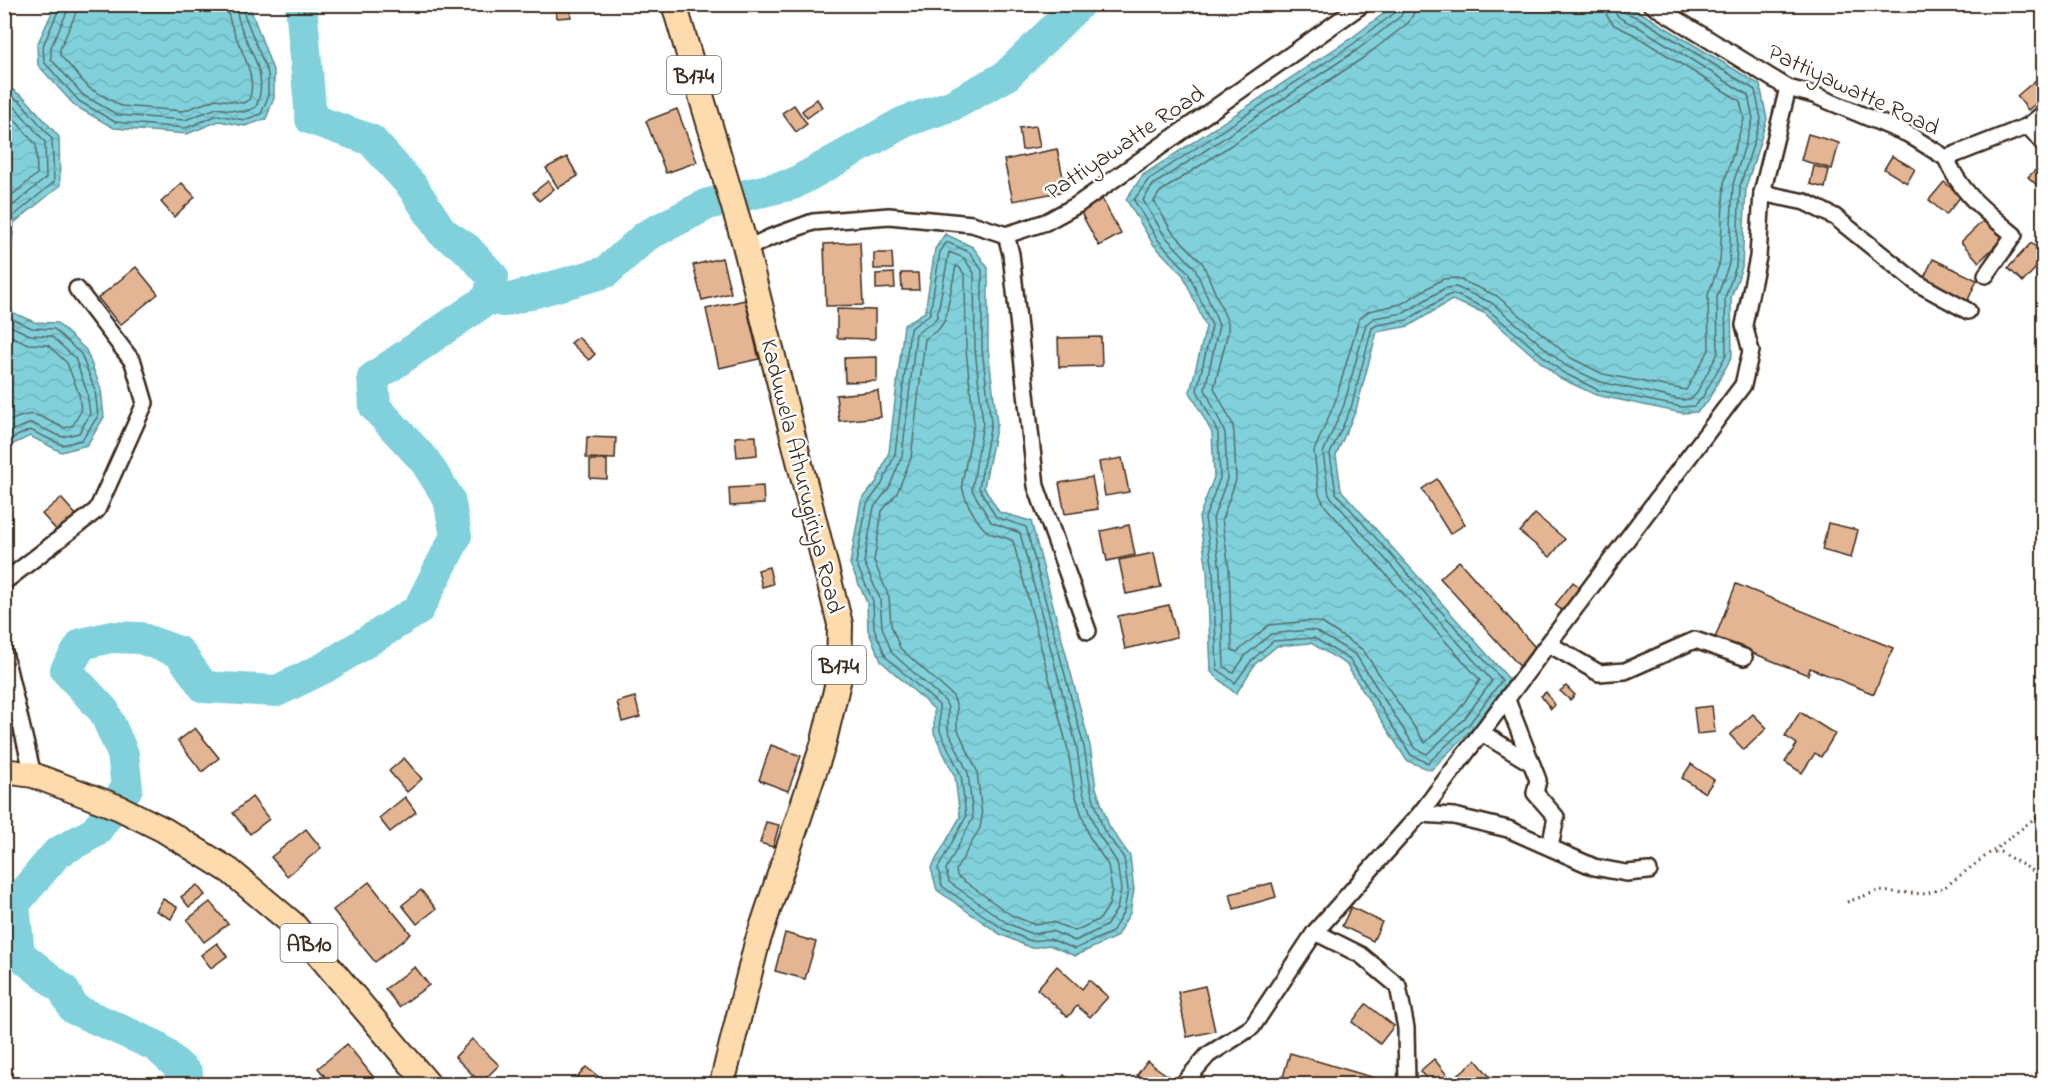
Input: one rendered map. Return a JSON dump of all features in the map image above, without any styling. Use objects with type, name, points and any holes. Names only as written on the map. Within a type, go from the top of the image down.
[{"type":"main road","name":"Kaduwela Athurugiriya Road","points":[[674,4],[745,245],[840,624],[839,678],[823,745],[757,943],[722,1084]]},
{"type":"main road","name":"AB10","points":[[4,771],[33,775],[120,808],[164,830],[230,871],[293,924],[428,1084]]},
{"type":"street","name":"Pattiyawatte Road","points":[[1006,235],[1046,222],[1077,205],[1363,4]]},
{"type":"street","name":"Pattiyawatte Road","points":[[1651,4],[1788,88],[1814,95],[1908,134],[1946,159],[2028,126],[2043,113]]},
{"type":"street","points":[[1183,1084],[1208,1055],[1252,1027],[1315,932],[1420,814],[1743,385],[1751,351],[1744,325],[1758,257],[1762,193],[1788,88]]},
{"type":"street","points":[[2028,126],[2043,144]]},
{"type":"street","points":[[1946,159],[1953,177],[1976,205],[2014,235],[1986,275]]},
{"type":"street","points":[[1762,193],[1805,202],[1835,218],[1917,283],[1968,311]]},
{"type":"street","points":[[745,245],[813,222],[889,216],[972,224],[1006,235],[1011,254],[1036,486],[1088,631]]},
{"type":"street","points":[[4,582],[97,510],[145,404],[133,362],[77,289]]},
{"type":"street","points":[[1549,644],[1599,673],[1625,671],[1695,639],[1744,657]]},
{"type":"street","points":[[4,652],[33,775]]},
{"type":"street","points":[[1506,700],[1538,780],[1535,793],[1556,817],[1550,847]]},
{"type":"street","points":[[1482,733],[1531,763]]},
{"type":"street","points":[[1420,814],[1454,816],[1508,829],[1594,867],[1626,873],[1649,870]]},
{"type":"street","points":[[1315,932],[1362,955],[1398,986],[1406,1028],[1407,1084]]},
{"type":"path","points":[[1847,902],[1878,891],[1926,894],[1945,887],[2043,811]]},
{"type":"path","points":[[1991,852],[2001,852],[2043,877]]},
{"type":"water","points":[[56,4],[249,5],[274,73],[274,98],[266,119],[245,126],[219,121],[187,134],[114,128],[75,106],[38,65],[37,45]]},
{"type":"water","points":[[1395,5],[1621,5],[1643,14],[1760,85],[1767,119],[1746,187],[1742,267],[1731,298],[1732,356],[1707,402],[1697,412],[1682,413],[1596,395],[1558,377],[1484,313],[1452,300],[1409,326],[1377,332],[1356,410],[1336,455],[1341,490],[1510,680],[1475,726],[1431,770],[1407,761],[1346,664],[1311,643],[1277,646],[1255,664],[1236,694],[1211,672],[1207,571],[1199,517],[1214,477],[1212,433],[1190,392],[1206,327],[1183,275],[1153,244],[1126,199],[1143,175],[1350,39]]},
{"type":"water","points":[[5,85],[25,98],[59,137],[60,186],[14,223],[5,309]]},
{"type":"water","points":[[945,234],[973,247],[988,268],[988,348],[997,424],[984,487],[999,512],[1031,521],[1090,746],[1096,788],[1109,826],[1130,856],[1134,890],[1130,913],[1116,937],[1075,956],[1049,945],[1031,948],[1000,934],[937,890],[931,868],[960,817],[955,777],[934,733],[934,709],[881,661],[868,630],[867,603],[850,564],[861,501],[877,481],[889,452],[904,325],[925,312],[935,249]]},
{"type":"water","points":[[5,309],[34,322],[57,323],[86,350],[101,389],[104,417],[87,445],[61,452],[30,436],[7,447],[5,459]]},
{"type":"building","points":[[555,4],[570,4],[571,17],[557,18]]},
{"type":"building","points":[[2038,78],[2044,85],[2044,97],[2028,110],[2017,96]]},
{"type":"building","points":[[817,99],[822,107],[807,118],[802,111]]},
{"type":"building","points":[[794,105],[807,124],[796,132],[782,113]]},
{"type":"building","points":[[677,109],[697,162],[666,173],[646,121]]},
{"type":"building","points":[[1036,126],[1040,147],[1022,150],[1019,128]]},
{"type":"building","points":[[1808,134],[1839,143],[1832,169],[1801,160]]},
{"type":"building","points":[[1057,149],[1066,191],[1013,201],[1004,160]]},
{"type":"building","points":[[1892,156],[1915,169],[1907,183],[1884,169]]},
{"type":"building","points":[[567,157],[578,176],[558,188],[546,168]]},
{"type":"building","points":[[2044,162],[2044,192],[2028,177]]},
{"type":"building","points":[[1814,166],[1829,170],[1825,188],[1810,184]]},
{"type":"building","points":[[548,181],[554,189],[539,201],[533,193]]},
{"type":"building","points":[[1944,182],[1961,196],[1946,215],[1929,200]]},
{"type":"building","points":[[182,183],[195,197],[174,217],[161,202]]},
{"type":"building","points":[[1102,199],[1121,234],[1099,246],[1080,211]]},
{"type":"building","points":[[1986,218],[2004,237],[1979,262],[1961,242]]},
{"type":"building","points":[[860,242],[863,305],[826,306],[824,244]]},
{"type":"building","points":[[2031,243],[2044,254],[2044,259],[2023,282],[2008,268]]},
{"type":"building","points":[[874,253],[892,253],[893,269],[874,269]]},
{"type":"building","points":[[722,258],[731,293],[702,300],[693,265]]},
{"type":"building","points":[[1933,259],[1977,280],[1967,302],[1923,280]]},
{"type":"building","points":[[136,267],[158,294],[120,325],[98,298]]},
{"type":"building","points":[[894,273],[895,288],[876,289],[876,274]]},
{"type":"building","points":[[901,273],[918,273],[919,290],[902,290]]},
{"type":"building","points":[[745,300],[759,359],[719,368],[706,309]]},
{"type":"building","points":[[837,309],[875,310],[875,339],[837,338]]},
{"type":"building","points":[[578,337],[595,354],[589,360],[571,343]]},
{"type":"building","points":[[1101,337],[1102,366],[1059,367],[1058,338]]},
{"type":"building","points":[[877,357],[877,381],[845,382],[844,358]]},
{"type":"building","points":[[878,391],[881,417],[839,421],[836,395]]},
{"type":"building","points":[[756,436],[757,455],[737,457],[735,437]]},
{"type":"building","points":[[587,437],[616,438],[615,459],[586,458]]},
{"type":"building","points":[[1122,458],[1129,492],[1105,496],[1099,462]]},
{"type":"building","points":[[590,460],[607,460],[607,479],[590,478]]},
{"type":"building","points":[[1092,477],[1098,509],[1065,514],[1059,483]]},
{"type":"building","points":[[1437,479],[1465,524],[1450,534],[1422,489]]},
{"type":"building","points":[[763,486],[764,504],[730,506],[729,488]]},
{"type":"building","points":[[61,498],[77,516],[58,532],[42,514]]},
{"type":"building","points":[[1535,514],[1565,539],[1550,557],[1520,532]]},
{"type":"building","points":[[1828,523],[1858,530],[1851,558],[1822,550]]},
{"type":"building","points":[[1129,525],[1135,555],[1107,561],[1101,531]]},
{"type":"building","points":[[1154,553],[1161,587],[1126,594],[1119,560]]},
{"type":"building","points":[[1459,561],[1541,654],[1523,670],[1440,578]]},
{"type":"building","points":[[769,567],[773,584],[762,587],[758,570]]},
{"type":"building","points":[[1573,582],[1585,591],[1567,614],[1555,605]]},
{"type":"building","points":[[1736,584],[1893,648],[1874,694],[1810,668],[1808,675],[1715,638]]},
{"type":"building","points":[[1169,605],[1177,637],[1125,649],[1118,616]]},
{"type":"building","points":[[4,686],[20,735],[4,738]]},
{"type":"building","points":[[1566,686],[1575,695],[1570,700],[1560,691]]},
{"type":"building","points":[[1546,692],[1555,705],[1551,709],[1541,696]]},
{"type":"building","points":[[635,697],[640,717],[622,722],[617,702]]},
{"type":"building","points":[[1712,706],[1715,732],[1697,734],[1694,708]]},
{"type":"building","points":[[1800,712],[1835,734],[1821,757],[1815,753],[1802,773],[1785,762],[1797,744],[1785,736]]},
{"type":"building","points":[[1753,714],[1767,728],[1744,750],[1730,735]]},
{"type":"building","points":[[195,728],[219,758],[202,772],[178,741]]},
{"type":"building","points":[[771,745],[801,756],[788,791],[759,780]]},
{"type":"building","points":[[404,758],[422,779],[407,792],[389,771]]},
{"type":"building","points":[[1691,764],[1714,780],[1705,793],[1682,778]]},
{"type":"building","points":[[252,797],[269,819],[250,834],[233,813]]},
{"type":"building","points":[[405,797],[416,812],[390,832],[379,818]]},
{"type":"building","points":[[766,822],[779,825],[773,847],[760,843]]},
{"type":"building","points":[[306,829],[321,848],[287,876],[271,857]]},
{"type":"building","points":[[369,882],[411,934],[375,962],[333,910]]},
{"type":"building","points":[[1272,883],[1276,897],[1234,909],[1230,894]]},
{"type":"building","points":[[197,885],[205,895],[189,907],[181,897]]},
{"type":"building","points":[[421,890],[436,909],[417,924],[402,905]]},
{"type":"building","points":[[163,899],[177,907],[171,919],[156,911]]},
{"type":"building","points":[[210,902],[228,924],[204,942],[187,920]]},
{"type":"building","points":[[1351,907],[1382,922],[1373,941],[1342,926]]},
{"type":"building","points":[[785,933],[816,942],[805,979],[775,971]]},
{"type":"building","points":[[217,943],[227,956],[211,968],[201,955]]},
{"type":"building","points":[[1057,966],[1082,989],[1089,980],[1108,997],[1090,1017],[1077,1006],[1068,1017],[1037,989]]},
{"type":"building","points":[[415,967],[429,985],[399,1007],[385,989]]},
{"type":"building","points":[[1205,986],[1215,1031],[1187,1037],[1178,992]]},
{"type":"building","points":[[1366,1004],[1394,1026],[1380,1044],[1352,1022]]},
{"type":"building","points":[[472,1039],[499,1065],[481,1083],[455,1057]]},
{"type":"building","points":[[347,1044],[379,1084],[331,1084],[318,1068]]},
{"type":"building","points":[[1290,1053],[1395,1084],[1308,1084],[1283,1077]]},
{"type":"building","points":[[1434,1059],[1451,1080],[1476,1060],[1490,1077],[1481,1084],[1431,1084],[1420,1071]]},
{"type":"building","points":[[1147,1061],[1168,1076],[1162,1084],[1150,1084],[1137,1075]]},
{"type":"building","points":[[586,1067],[608,1084],[572,1084]]},
{"type":"building","points":[[1064,1075],[1076,1084],[1056,1084]]},
{"type":"waterway","points":[[188,1084],[187,1074],[156,1046],[74,1009],[63,989],[19,954],[14,904],[57,853],[95,832],[127,788],[123,754],[104,711],[66,670],[82,644],[111,637],[140,638],[179,652],[204,687],[277,691],[324,668],[418,610],[456,536],[449,499],[425,461],[375,407],[373,378],[489,298],[493,277],[466,248],[442,232],[412,186],[371,140],[311,119],[301,4]]},
{"type":"waterway","points":[[489,298],[503,301],[606,272],[646,236],[708,204],[793,184],[904,122],[953,105],[1006,76],[1079,4]]}]
